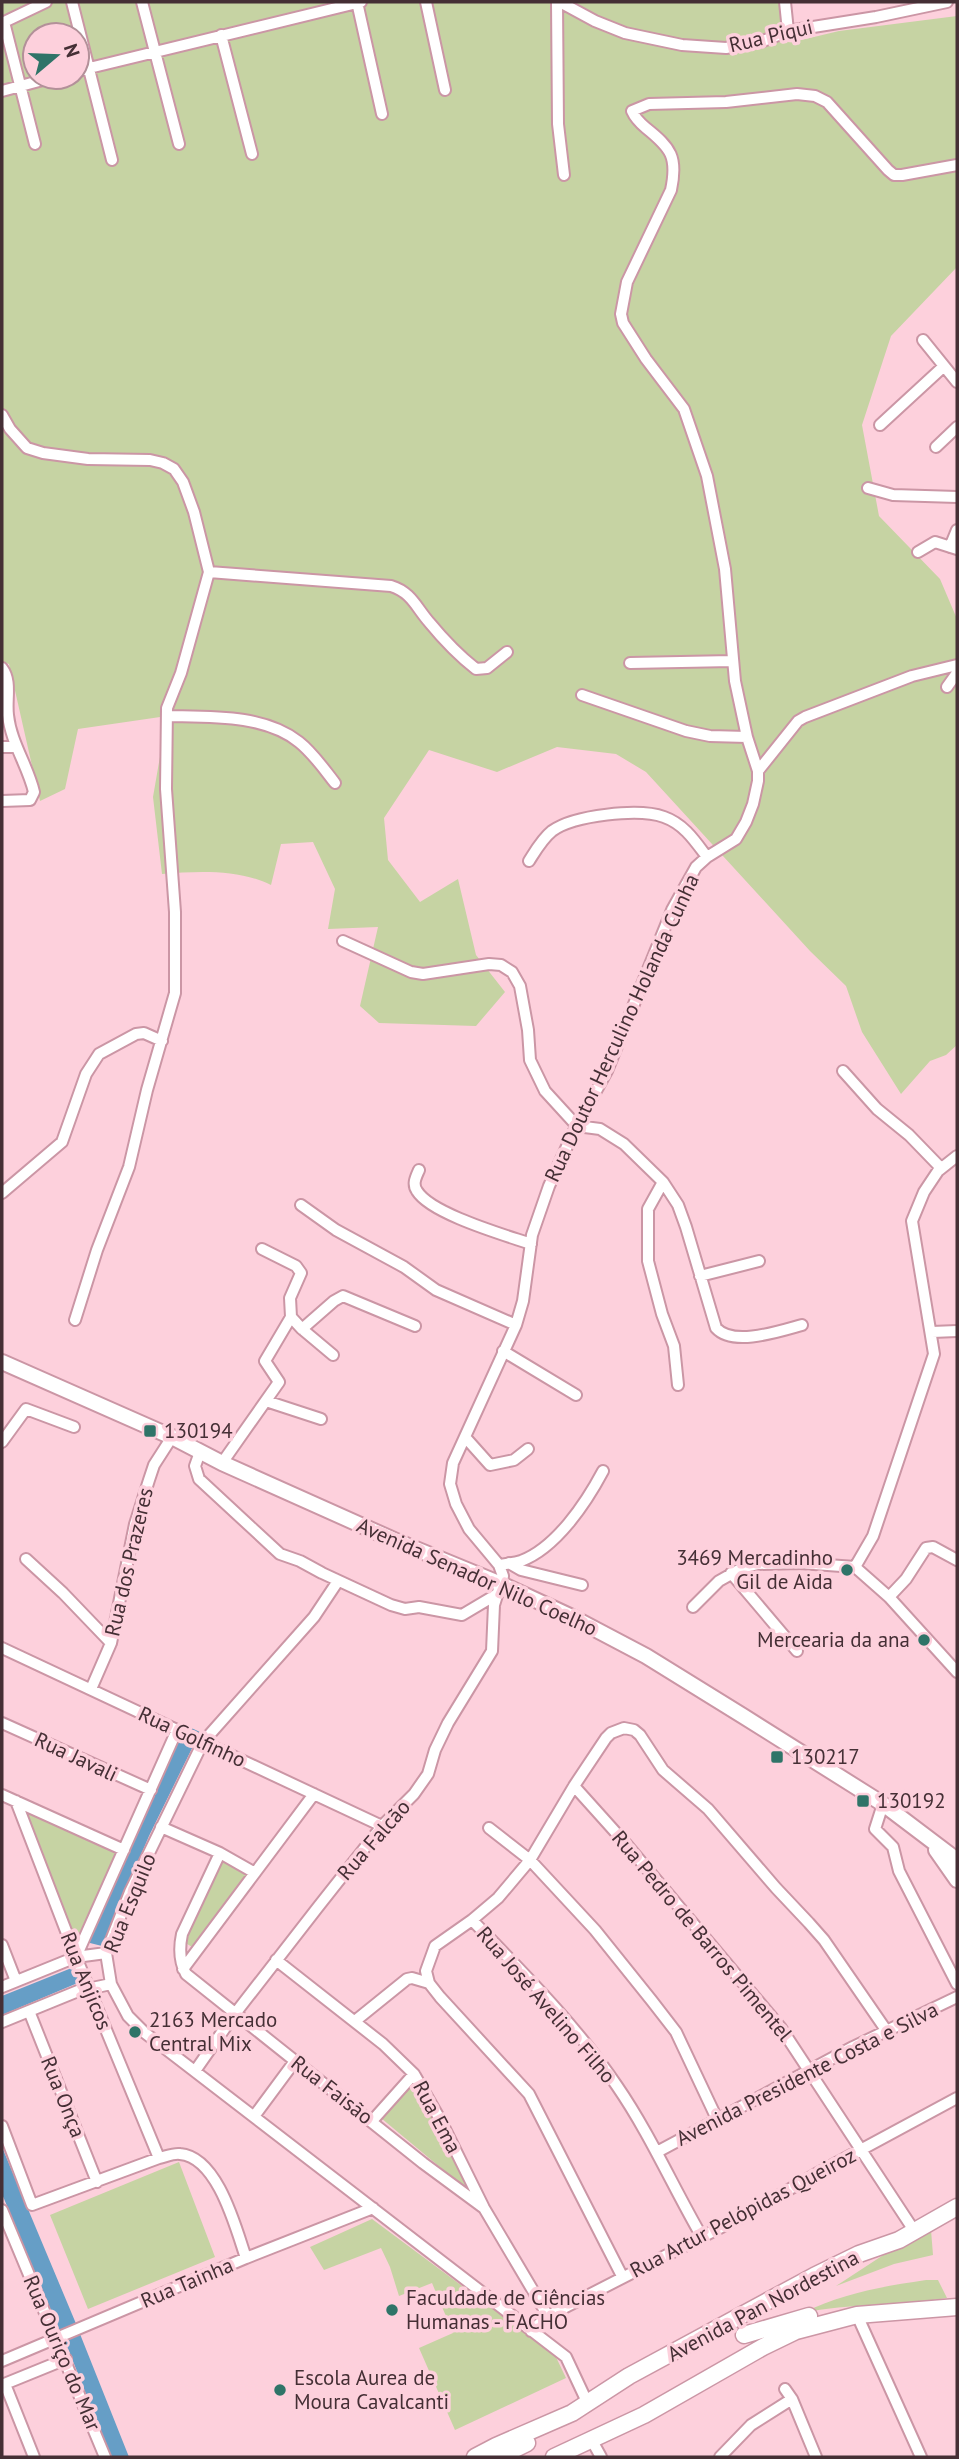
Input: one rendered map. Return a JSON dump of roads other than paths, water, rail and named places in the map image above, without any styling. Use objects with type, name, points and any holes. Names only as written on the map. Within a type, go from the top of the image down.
[{"type":"highway","name":"Avenida Pan Nordestina","points":[[475,2457],[572,2413],[629,2376],[814,2276],[859,2254],[899,2240],[957,2207]]},
{"type":"highway","name":"Avenida Pan Nordestina","points":[[554,2457],[644,2415],[796,2331],[857,2315],[956,2310]]},
{"type":"highway","points":[[744,2335],[808,2316],[841,2313],[857,2315]]},
{"type":"highway","name":"Avenida Pan Nordestina","points":[[499,2457],[558,2427],[572,2413]]},
{"type":"main road","name":"Avenida Senador Nilo Coelho","points":[[2,1362],[172,1437],[222,1463],[500,1589],[572,1616],[646,1656],[883,1804],[957,1860]]},
{"type":"main road","name":"Avenida Senador Nilo Coelho","points":[[927,1837],[957,1880]]},
{"type":"street","points":[[21,83],[3,22],[46,2]]},
{"type":"street","points":[[72,2],[77,21]]},
{"type":"street","points":[[142,2],[179,145]]},
{"type":"street","points":[[91,67],[359,2],[382,114]]},
{"type":"street","points":[[426,2],[444,90]]},
{"type":"street","points":[[559,2],[558,124],[564,175]]},
{"type":"street","name":"Rua Piqui","points":[[559,2],[625,33],[682,45],[726,48],[748,46],[788,31],[947,2]]},
{"type":"street","points":[[785,2],[788,31]]},
{"type":"street","points":[[221,35],[252,154]]},
{"type":"street","points":[[91,75],[112,160]]},
{"type":"street","points":[[2,91],[21,86]]},
{"type":"street","points":[[23,91],[36,144]]},
{"type":"street","name":"Rua Doutor Herculino Holanda Cunha","points":[[504,1564],[469,1529],[451,1491],[453,1464],[516,1325],[523,1301],[538,1213],[549,1186],[607,1071],[672,910],[696,867],[707,857],[730,845],[746,822],[753,804],[758,771],[747,737],[732,661],[725,569],[699,450],[684,409],[646,359],[623,323],[621,314],[627,282],[671,190],[674,173],[672,153],[633,114],[633,109],[664,103],[726,102],[797,94],[815,96],[827,102],[894,175],[957,165]]},
{"type":"street","points":[[923,341],[957,382]]},
{"type":"street","points":[[880,425],[943,367]]},
{"type":"street","points":[[2,415],[27,448],[88,459],[150,460],[174,469],[183,482],[194,512],[209,572],[181,673],[169,699],[167,716],[166,789],[175,912],[175,993],[128,1167],[97,1250],[75,1320]]},
{"type":"street","points":[[936,447],[957,427]]},
{"type":"street","points":[[868,488],[893,495],[957,497]]},
{"type":"street","points":[[918,552],[935,542],[954,548],[957,530]]},
{"type":"street","points":[[209,572],[391,586],[402,589],[411,596],[428,621],[476,668],[487,668],[507,652]]},
{"type":"street","points":[[630,663],[732,661]]},
{"type":"street","points":[[758,771],[798,721],[805,717],[912,676],[957,666]]},
{"type":"street","points":[[2,668],[7,674],[8,717],[16,747],[34,792],[32,797],[25,801],[2,801]]},
{"type":"street","points":[[947,687],[957,673]]},
{"type":"street","points":[[582,695],[686,732],[747,737]]},
{"type":"street","points":[[167,716],[245,721],[278,730],[310,751],[335,783]]},
{"type":"street","points":[[2,747],[16,747]]},
{"type":"street","points":[[529,861],[539,845],[555,829],[573,822],[641,813],[664,817],[688,832],[707,857]]},
{"type":"street","points":[[343,941],[411,972],[423,974],[489,964],[501,965],[512,972],[520,986],[530,1060],[545,1091],[577,1126],[600,1129],[624,1144],[663,1182],[678,1205],[716,1328],[725,1336],[767,1334],[802,1325]]},
{"type":"street","points":[[2,1193],[62,1142],[86,1074],[99,1054],[136,1034],[152,1035],[162,1041]]},
{"type":"street","points":[[843,1072],[877,1109],[909,1135],[941,1168]]},
{"type":"street","points":[[855,1567],[873,1536],[934,1354],[911,1230],[912,1221],[924,1192],[941,1168],[957,1156]]},
{"type":"street","points":[[419,1170],[415,1180],[416,1190],[442,1210],[454,1217],[531,1244]]},
{"type":"street","points":[[663,1182],[648,1209],[648,1261],[662,1314],[674,1346],[678,1385]]},
{"type":"street","points":[[301,1206],[436,1290],[516,1325]]},
{"type":"street","points":[[262,1249],[301,1271],[289,1303],[291,1317],[332,1355]]},
{"type":"street","points":[[700,1276],[759,1261]]},
{"type":"street","points":[[302,1329],[343,1296],[415,1326]]},
{"type":"street","points":[[222,1463],[279,1382],[265,1361],[291,1317]]},
{"type":"street","points":[[932,1332],[957,1331]]},
{"type":"street","points":[[503,1351],[576,1395]]},
{"type":"street","points":[[266,1401],[321,1419]]},
{"type":"street","points":[[2,1442],[26,1409],[74,1427]]},
{"type":"street","name":"Rua dos Prazeres","points":[[91,1689],[111,1643],[135,1524],[154,1465],[172,1437]]},
{"type":"street","points":[[465,1437],[490,1465],[514,1460],[528,1450]]},
{"type":"street","points":[[200,1452],[195,1466],[199,1479],[280,1554],[300,1560],[391,1605],[405,1609],[427,1608],[464,1614],[500,1589],[504,1564]]},
{"type":"street","points":[[504,1564],[534,1553],[560,1532],[591,1493],[603,1471]]},
{"type":"street","points":[[890,1597],[926,1548],[933,1547],[957,1560]]},
{"type":"street","points":[[26,1559],[111,1643]]},
{"type":"street","points":[[692,1607],[731,1573],[758,1564],[822,1563],[855,1567],[890,1597],[957,1672]]},
{"type":"street","points":[[504,1564],[582,1585]]},
{"type":"street","points":[[731,1573],[797,1651]]},
{"type":"street","name":"Rua Esquilo","points":[[338,1581],[314,1617],[202,1742],[130,1892],[106,1953],[111,1984],[128,2016],[145,2033],[566,2357],[588,2404]]},
{"type":"street","name":"Rua Falcão","points":[[195,2071],[276,1960],[382,1826],[414,1794],[428,1774],[448,1723],[492,1651],[493,1614],[500,1589]]},
{"type":"street","name":"Rua Golfinho","points":[[2,1648],[382,1826]]},
{"type":"street","name":"Rua Javali","points":[[2,1723],[151,1790]]},
{"type":"street","points":[[622,2276],[529,2094],[429,1983],[426,1971],[435,1946],[498,1898],[530,1860],[574,1786],[611,1733],[624,1728],[634,1730],[640,1735],[663,1770],[708,1809],[824,1940],[886,2030]]},
{"type":"street","name":"Rua Esquilo","points":[[76,1957],[179,1731]]},
{"type":"street","name":"Rua Pedro de Barros Pimentel","points":[[574,1786],[759,2000],[863,2150],[915,2232]]},
{"type":"street","points":[[220,1853],[182,1934],[180,1962],[183,1969],[314,1794]]},
{"type":"street","points":[[2,1795],[124,1850]]},
{"type":"street","name":"Rua Anjicos","points":[[16,1801],[76,1957],[159,2158]]},
{"type":"street","points":[[883,1804],[874,1829],[893,1847],[899,1871],[957,1984]]},
{"type":"street","points":[[161,1827],[220,1853],[255,1873]]},
{"type":"street","points":[[489,1828],[530,1860],[595,1930],[676,2032],[717,2119]]},
{"type":"street","name":"Rua José Avelino Filho","points":[[472,1920],[526,1975],[586,2044],[618,2087],[657,2152],[702,2237]]},
{"type":"street","points":[[2,1945],[16,1981]]},
{"type":"street","points":[[2,1987],[76,1957],[106,1953]]},
{"type":"street","name":"Rua Ema","points":[[276,1960],[355,2021],[401,2059],[414,2074],[441,2121],[484,2208],[548,2316]]},
{"type":"street","name":"Rua Faisão","points":[[183,1969],[188,1977],[234,2015],[484,2208]]},
{"type":"street","points":[[355,2021],[407,1979],[429,1983]]},
{"type":"street","points":[[2,2022],[89,1987],[111,1984]]},
{"type":"street","name":"Avenida Presidente Costa e Silva","points":[[657,2152],[886,2030],[957,1997]]},
{"type":"street","name":"Rua Onça","points":[[29,2011],[97,2182]]},
{"type":"street","points":[[254,2115],[295,2061]]},
{"type":"street","points":[[372,2122],[414,2074]]},
{"type":"street","name":"Rua Artur Pelópidas Queiroz","points":[[531,2331],[548,2316],[702,2237],[957,2098]]},
{"type":"street","points":[[2,2126],[32,2205],[159,2158],[179,2154],[192,2158],[204,2167],[219,2185],[246,2258]]},
{"type":"street","name":"Rua Tainha","points":[[2,2361],[246,2258],[373,2208]]},
{"type":"street","name":"Rua Ouriço do Mar","points":[[2,2210],[58,2337],[105,2457]]},
{"type":"street","points":[[857,2315],[921,2457]]},
{"type":"street","points":[[34,2457],[3,2385],[66,2359]]},
{"type":"street","points":[[785,2389],[792,2399],[816,2457]]},
{"type":"street","points":[[720,2457],[751,2425],[792,2399]]},
{"type":"street","points":[[591,2439],[601,2457]]},
{"type":"water","points":[[185,1725],[200,1732],[149,1836],[102,1946],[86,1942]]},
{"type":"water","points":[[74,1967],[80,1982],[2,2015],[2,1996]]},
{"type":"water","points":[[2,2147],[77,2326],[60,2332],[2,2194]]},
{"type":"water","points":[[80,2334],[129,2457],[111,2457],[65,2341]]},
{"type":"place","name":"130194","points":[[150,1431]]},
{"type":"place","name":"3469 Mercadinho Gil de Aida","points":[[847,1570]]},
{"type":"place","name":"Mercearia da ana","points":[[924,1640]]},
{"type":"place","name":"130217","points":[[777,1757]]},
{"type":"place","name":"130192","points":[[863,1801]]},
{"type":"place","name":"2163 Mercado Central Mix","points":[[135,2032]]},
{"type":"place","name":"Faculdade de Ciências Humanas - FACHO","points":[[392,2310]]},
{"type":"place","name":"Escola Aurea de Moura Cavalcanti","points":[[280,2390]]}]
